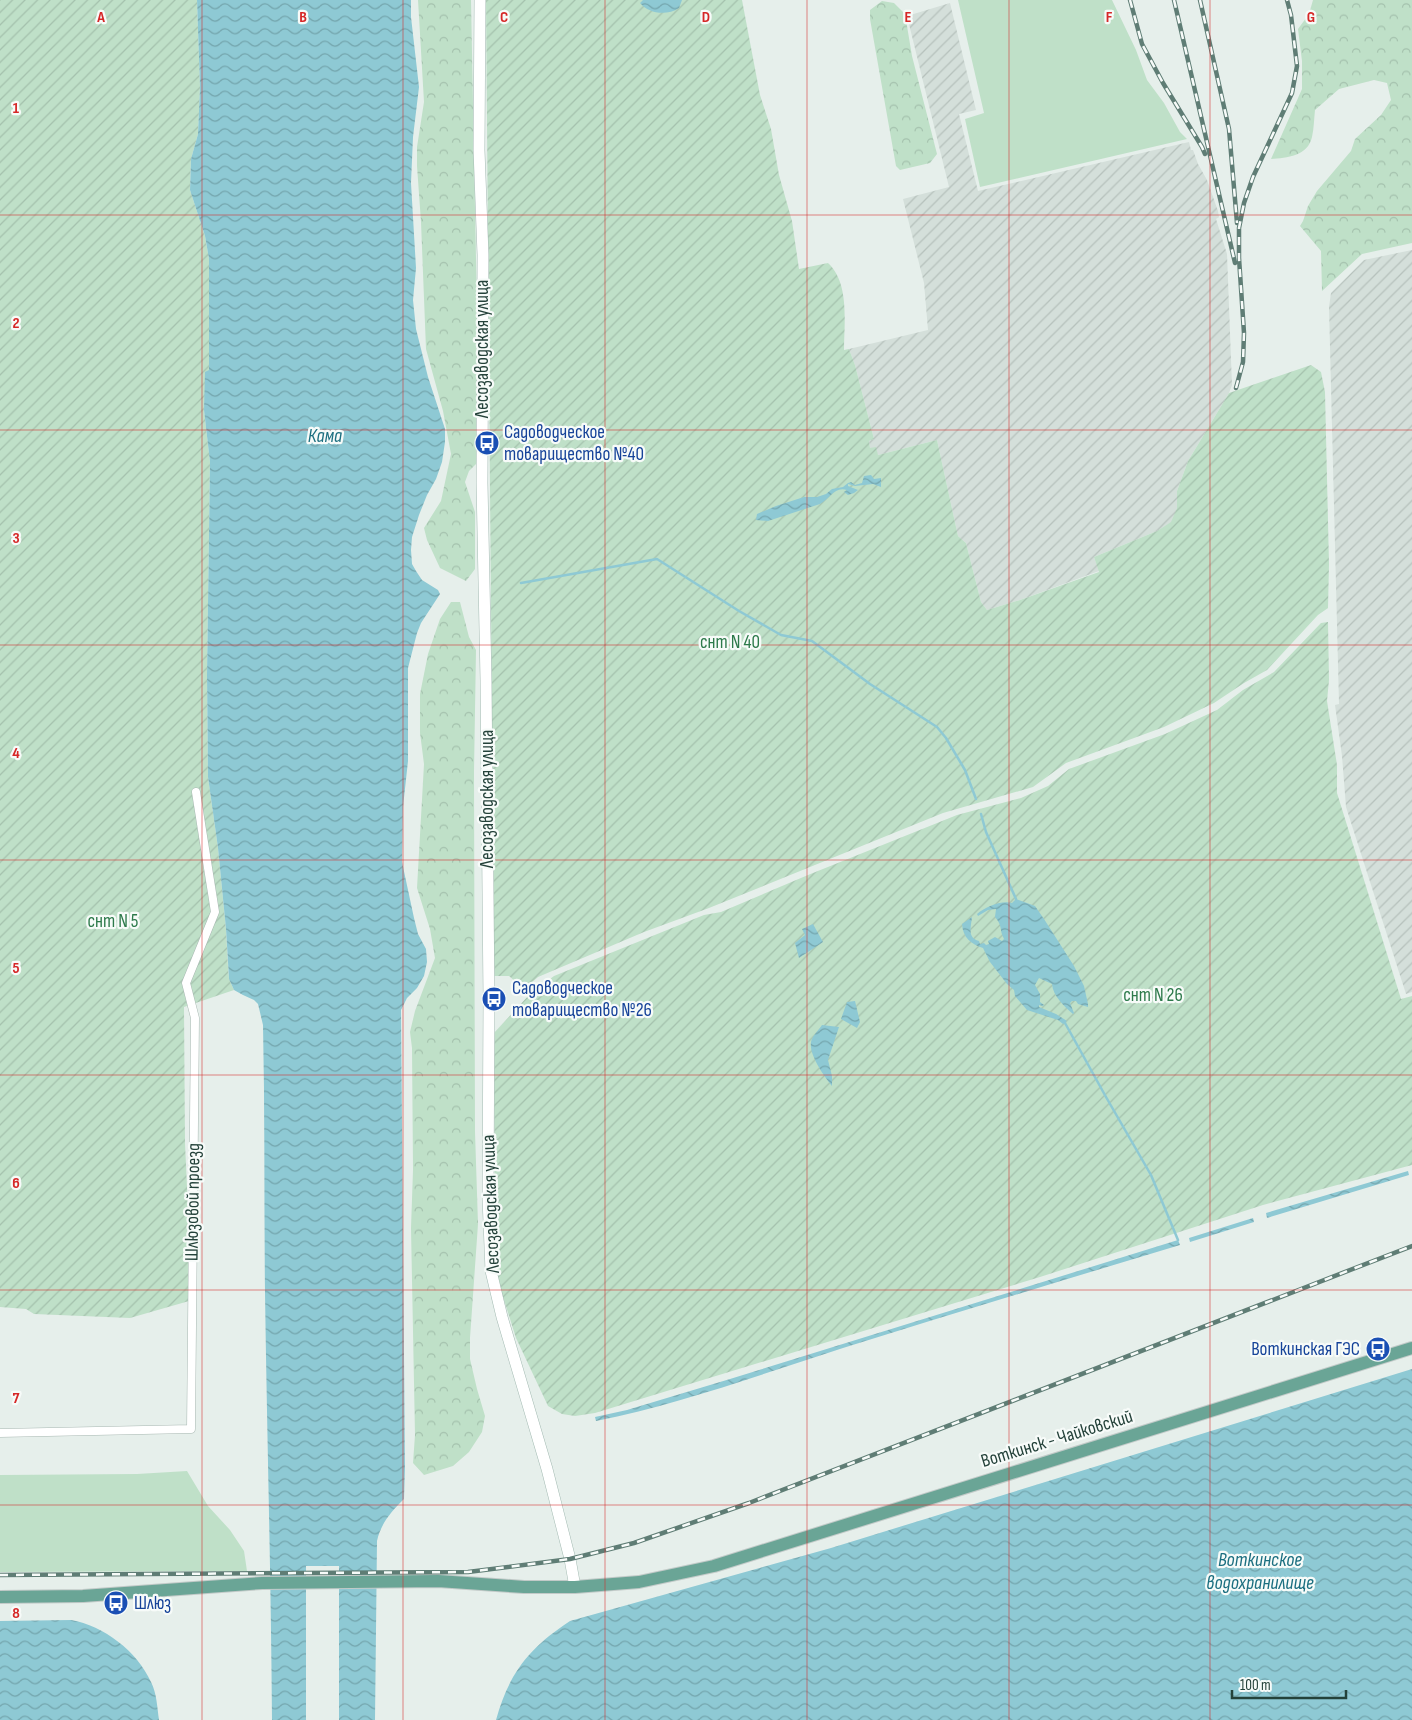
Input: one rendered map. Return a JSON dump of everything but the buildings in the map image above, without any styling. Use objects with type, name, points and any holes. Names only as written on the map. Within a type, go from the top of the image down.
[{"type":"main road","name":"Воткинск - Чайковский","points":[[0,1597],[83,1596],[262,1583],[438,1581],[524,1587],[575,1587],[639,1582],[714,1566],[1412,1348]]},
{"type":"street","name":"Лесозаводская улица","points":[[480,0],[479,150],[483,255],[482,483],[486,680],[488,1198],[491,1271],[502,1317],[547,1469],[570,1559],[575,1587]]},
{"type":"street","name":"Шлюзовой проезд","points":[[0,1433],[190,1429],[195,1018],[186,983],[215,912],[196,792]]},
{"type":"shaded area","points":[[950,3],[976,110],[959,114],[978,191],[1189,142],[1191,150],[1193,150],[1207,180],[1218,211],[1219,217],[1216,219],[1227,254],[1232,385],[1188,461],[1177,491],[1177,508],[1172,522],[1157,531],[1094,557],[1099,571],[987,610],[981,602],[966,543],[958,536],[937,440],[878,455],[870,448],[869,441],[874,439],[849,349],[928,330],[924,283],[903,199],[949,187],[907,16]]},
{"type":"shaded area","points":[[1412,250],[1412,992],[1406,994],[1346,807],[1335,705],[1339,704],[1329,307],[1331,293],[1364,260]]},
{"type":"green space","name":"снт N 5","points":[[0,0],[197,0],[200,87],[198,134],[191,159],[190,190],[205,236],[209,259],[209,371],[204,410],[210,462],[207,675],[208,777],[218,848],[229,979],[234,990],[184,1007],[185,1143],[191,1277],[189,1301],[130,1318],[34,1314],[26,1309],[0,1307]]},
{"type":"green space","points":[[418,0],[471,0],[478,362],[477,463],[469,471],[465,482],[475,512],[475,569],[466,581],[440,568],[427,540],[424,528],[441,501],[451,454],[443,411],[426,349],[417,166],[417,147],[424,102]]},
{"type":"green space","name":"снт N 40","points":[[486,0],[742,0],[760,95],[771,129],[779,175],[792,221],[799,269],[828,263],[840,281],[845,316],[844,350],[849,349],[855,365],[874,439],[869,441],[870,448],[876,447],[878,455],[937,440],[958,536],[966,543],[981,602],[987,610],[1099,572],[1094,557],[1157,531],[1171,522],[1177,508],[1177,491],[1188,461],[1229,393],[1311,365],[1321,372],[1325,392],[1329,564],[1328,608],[1318,615],[1267,670],[1214,703],[1164,727],[1066,763],[1033,787],[943,813],[709,908],[644,932],[538,977],[524,989],[509,976],[494,976]]},
{"type":"green space","points":[[958,0],[1112,0],[1136,50],[1147,80],[1164,103],[1180,132],[1187,139],[980,187],[965,119],[984,113]]},
{"type":"green space","points":[[1313,0],[1412,0],[1412,243],[1362,254],[1322,291],[1321,251],[1300,226],[1308,206],[1317,191],[1351,151],[1355,139],[1381,115],[1391,100],[1387,83],[1374,80],[1339,89],[1315,110],[1312,137],[1306,148],[1290,157],[1271,159],[1302,89],[1302,61],[1298,29],[1309,14]]},
{"type":"green space","points":[[882,1],[894,3],[905,14],[912,56],[937,154],[930,163],[900,170],[896,166],[870,19],[870,10]]},
{"type":"green space","points":[[451,602],[460,602],[469,637],[476,650],[474,772],[475,1132],[478,1224],[470,1359],[485,1416],[482,1432],[469,1452],[453,1466],[424,1475],[413,1463],[415,1435],[411,1228],[413,1170],[412,1048],[410,1032],[415,1011],[435,958],[430,929],[417,888],[424,764],[420,733],[420,694],[428,654],[440,619]]},
{"type":"green space","name":"снт N 26","points":[[1328,622],[1329,680],[1327,701],[1337,765],[1337,793],[1401,999],[1412,996],[1412,1165],[1263,1205],[1040,1277],[595,1413],[575,1416],[562,1414],[548,1406],[516,1338],[499,1284],[495,1264],[494,1033],[530,994],[554,976],[704,915],[721,912],[957,815],[1021,798],[1048,786],[1069,769],[1165,734],[1217,710],[1243,690],[1274,672],[1321,623]]},
{"type":"green space","points":[[187,1471],[208,1506],[230,1530],[244,1551],[247,1571],[0,1572],[0,1475],[137,1474]]},
{"type":"water","name":"Кама","points":[[197,0],[411,0],[411,17],[419,87],[413,137],[411,183],[416,268],[413,300],[416,329],[428,377],[445,429],[445,442],[442,462],[419,515],[412,537],[411,550],[412,564],[416,571],[422,580],[438,590],[440,594],[421,623],[408,668],[408,761],[403,807],[402,862],[418,934],[426,949],[427,962],[424,976],[417,988],[407,998],[401,1010],[404,1499],[387,1518],[377,1541],[375,1720],[339,1720],[339,1566],[306,1566],[306,1720],[272,1720],[263,1025],[258,1004],[234,990],[229,979],[218,848],[208,777],[207,675],[210,462],[204,410],[205,372],[209,370],[209,259],[205,236],[190,190],[191,159],[198,134],[200,87]]},
{"type":"water","points":[[643,0],[682,0],[679,8],[674,11],[658,13],[644,7],[640,3]]},
{"type":"water","points":[[871,475],[874,479],[881,478],[881,487],[873,484],[855,486],[848,484],[848,486],[858,490],[848,495],[844,492],[847,490],[835,491],[820,504],[768,521],[756,520],[757,514],[776,506],[804,497],[817,497],[851,482],[855,485],[862,483],[864,476]]},
{"type":"water","points":[[1016,899],[1035,906],[1074,966],[1084,986],[1088,1007],[1072,1001],[1070,1003],[1073,1014],[1057,997],[1052,984],[1039,978],[1035,985],[1040,994],[1040,1002],[1044,1005],[1039,1005],[1039,1007],[1067,1021],[1063,1024],[1058,1020],[1027,1010],[1015,996],[1014,990],[990,962],[983,948],[971,942],[964,933],[962,924],[972,917],[971,935],[980,944],[989,944],[988,941],[995,937],[1002,941],[1004,939],[995,917],[996,909],[988,910],[978,916],[977,914],[993,905],[1003,902],[1012,903]]},
{"type":"water","points":[[813,924],[823,942],[799,958],[795,943],[805,935],[802,929]]},
{"type":"water","points":[[855,1001],[860,1022],[857,1028],[841,1019],[847,1002]]},
{"type":"water","points":[[822,1025],[839,1027],[828,1060],[832,1076],[832,1086],[811,1050],[812,1039]]},
{"type":"water","points":[[1408,1171],[1409,1175],[1267,1218],[1266,1213]]},
{"type":"water","points":[[1253,1218],[1254,1222],[1190,1242],[1189,1238]]},
{"type":"water","points":[[1178,1240],[1180,1245],[843,1348],[721,1388],[659,1406],[596,1421],[595,1417],[627,1410],[730,1379]]},
{"type":"water","name":"Воткинское водохранилище","points":[[1412,1369],[1412,1720],[496,1720],[507,1689],[522,1663],[543,1641],[570,1621],[831,1548]]},
{"type":"water","points":[[71,1620],[83,1623],[107,1634],[128,1650],[137,1660],[153,1687],[159,1720],[0,1720],[0,1621]]},
{"type":"waterway","points":[[521,583],[657,559],[781,635],[812,641],[870,684],[937,727],[946,738],[965,770],[976,799]]},
{"type":"waterway","points":[[981,814],[986,832],[1016,899]]},
{"type":"waterway","points":[[1065,1023],[1151,1175],[1178,1240]]},
{"type":"railway","points":[[1130,0],[1142,44],[1205,154]]},
{"type":"railway","points":[[1174,0],[1235,263]]},
{"type":"railway","points":[[1200,0],[1229,129],[1237,223]]},
{"type":"railway","points":[[1236,388],[1243,362],[1244,333],[1239,228],[1244,203],[1253,177],[1292,93],[1297,66],[1291,15],[1287,0]]},
{"type":"railway","points":[[0,1575],[468,1572],[570,1559],[634,1543],[749,1503],[1412,1246]]},
{"type":"place","name":"Садоводческое товарищество №40","points":[[487,443]]},
{"type":"place","name":"Садоводческое товарищество №26","points":[[494,999]]},
{"type":"place","name":"Воткинская ГЭС","points":[[1378,1349]]},
{"type":"place","name":"Шлюз","points":[[116,1603]]}]
